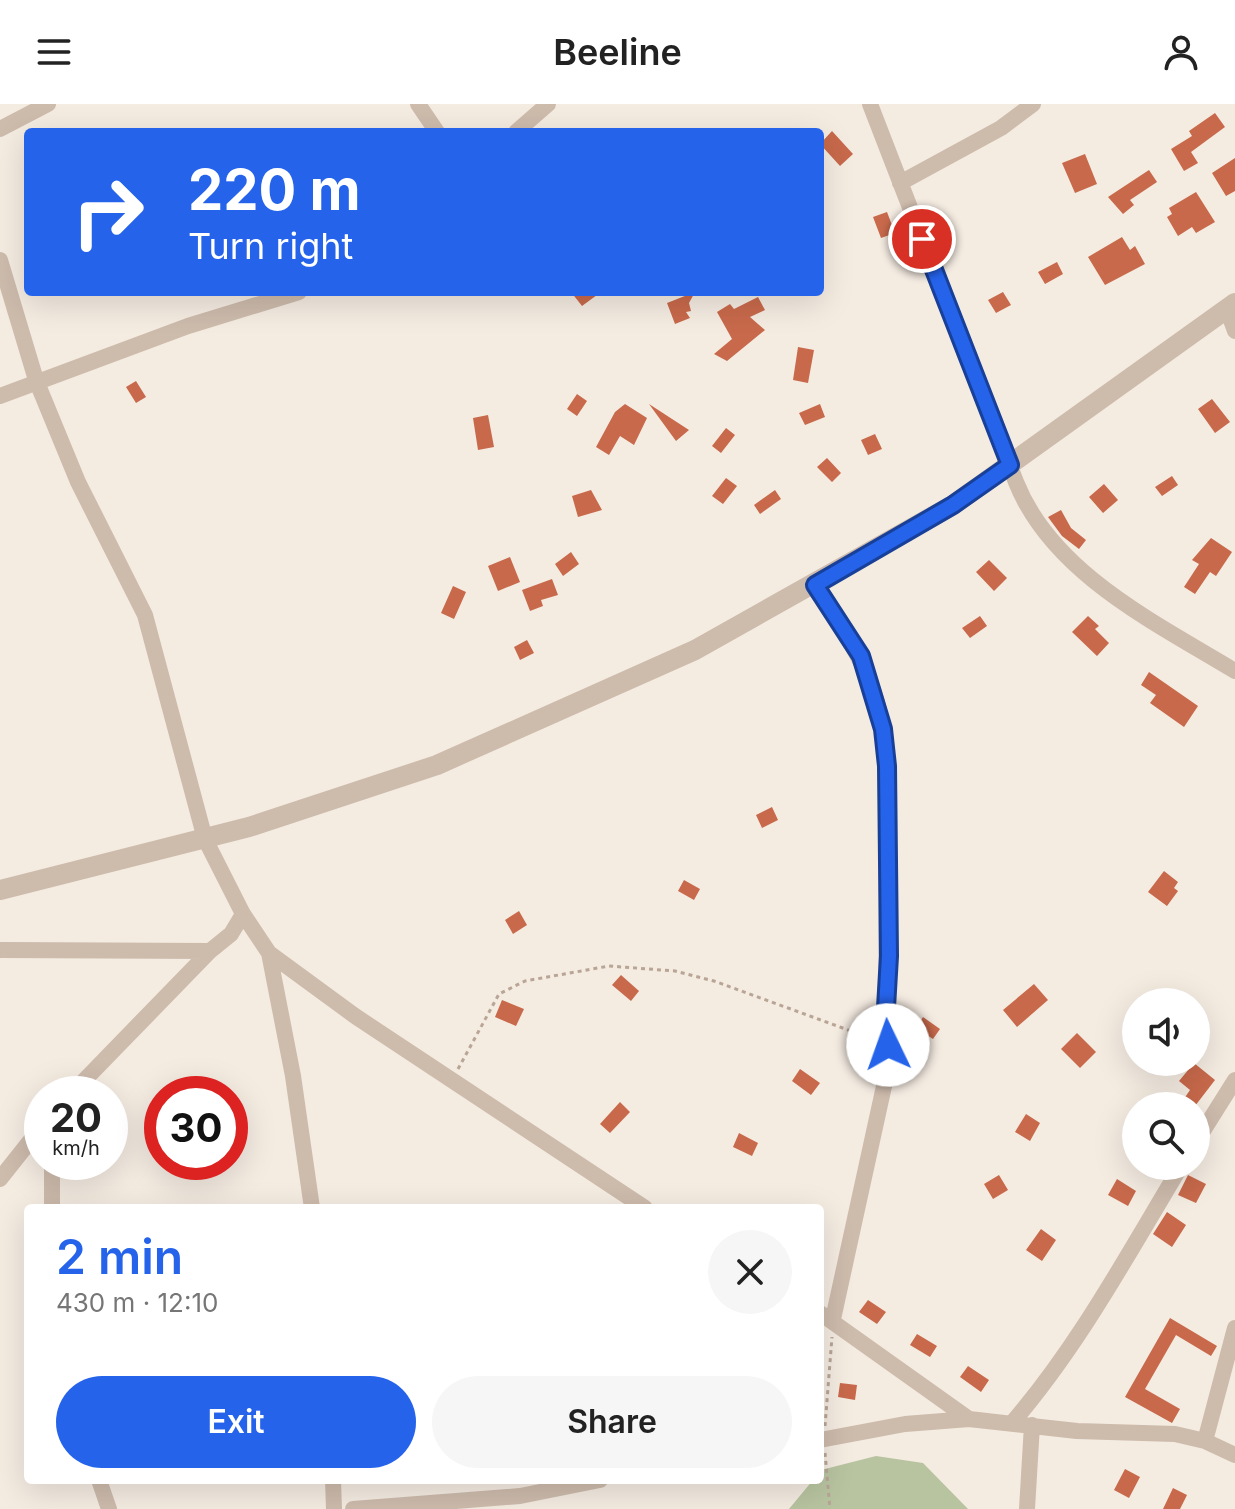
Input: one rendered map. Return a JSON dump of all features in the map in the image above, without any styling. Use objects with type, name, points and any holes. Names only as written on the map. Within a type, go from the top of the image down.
[{"type":"street","points":[[0,129],[48,104]]},
{"type":"street","points":[[418,104],[434,128]]},
{"type":"street","points":[[521,128],[548,104]]},
{"type":"street","points":[[870,104],[1021,494],[1040,522],[1086,573],[1235,671]]},
{"type":"street","points":[[900,183],[1001,128],[1033,104]]},
{"type":"street","points":[[0,260],[36,380],[78,482],[145,615],[205,839],[243,914],[269,953],[450,1079],[639,1204]]},
{"type":"street","points":[[0,396],[36,380],[287,296]]},
{"type":"street","points":[[0,890],[205,839],[437,765],[681,656],[815,585],[953,505],[1231,306],[1235,331]]},
{"type":"street","points":[[815,585],[861,656],[883,729],[887,766],[889,956],[885,1025],[888,1045],[871,1160],[827,1316],[872,1353],[969,1419]]},
{"type":"street","points":[[88,1076],[210,951],[231,934],[243,914]]},
{"type":"street","points":[[0,950],[210,951]]},
{"type":"street","points":[[269,953],[296,1091],[311,1204]]},
{"type":"street","points":[[1210,1120],[1235,1080]]},
{"type":"street","points":[[0,1179],[24,1149]]},
{"type":"street","points":[[52,1180],[52,1204]]},
{"type":"street","points":[[1012,1423],[1043,1387],[1104,1295],[1173,1180]]},
{"type":"street","points":[[1205,1441],[1235,1328]]},
{"type":"street","points":[[824,1439],[905,1424],[969,1419],[1077,1431],[1175,1434],[1205,1441],[1235,1455]]},
{"type":"street","points":[[1027,1509],[1032,1425]]},
{"type":"street","points":[[100,1484],[109,1509]]},
{"type":"street","points":[[333,1484],[334,1509]]},
{"type":"street","points":[[353,1509],[522,1503],[586,1484]]},
{"type":"path","points":[[450,1079],[499,994],[525,981],[609,966],[675,971],[714,981],[888,1045]]},
{"type":"path","points":[[824,1390],[827,1316]]},
{"type":"path","points":[[824,1456],[830,1509]]},
{"type":"green space","points":[[876,1456],[923,1463],[968,1509],[789,1509],[810,1484],[824,1484],[824,1469]]},
{"type":"building","points":[[1215,113],[1225,127],[1191,152],[1198,163],[1184,171],[1171,149],[1192,136],[1189,131]]},
{"type":"building","points":[[832,131],[853,154],[840,166],[824,148],[824,140]]},
{"type":"building","points":[[1085,154],[1097,184],[1075,193],[1062,163]]},
{"type":"building","points":[[1235,158],[1235,191],[1226,196],[1212,173]]},
{"type":"building","points":[[1149,170],[1157,182],[1130,200],[1134,205],[1123,214],[1108,197]]},
{"type":"building","points":[[1196,192],[1215,222],[1196,233],[1192,227],[1178,236],[1167,217],[1172,214],[1169,208]]},
{"type":"building","points":[[887,212],[895,233],[881,238],[873,217]]},
{"type":"building","points":[[1122,237],[1130,250],[1135,246],[1145,264],[1105,285],[1088,257]]},
{"type":"building","points":[[1057,262],[1063,274],[1045,284],[1038,272]]},
{"type":"building","points":[[1003,292],[1011,305],[996,313],[988,300]]},
{"type":"building","points":[[574,296],[596,296],[582,306]]},
{"type":"building","points":[[693,296],[689,303],[691,311],[686,312],[690,318],[675,324],[667,303]]},
{"type":"building","points":[[758,297],[765,310],[750,317],[765,330],[727,361],[714,354],[732,339],[717,312],[730,304],[734,309]]},
{"type":"building","points":[[798,347],[814,350],[808,383],[793,380]]},
{"type":"building","points":[[136,381],[146,397],[136,403],[126,387]]},
{"type":"building","points":[[577,394],[587,401],[577,416],[567,409]]},
{"type":"building","points":[[1212,399],[1230,422],[1215,433],[1198,409]]},
{"type":"building","points":[[625,404],[647,418],[634,445],[620,436],[609,455],[596,447],[615,412]]},
{"type":"building","points":[[649,404],[689,430],[676,441]]},
{"type":"building","points":[[820,404],[825,417],[805,425],[799,413]]},
{"type":"building","points":[[488,415],[494,447],[478,450],[473,418]]},
{"type":"building","points":[[726,428],[735,435],[721,453],[712,446]]},
{"type":"building","points":[[875,434],[882,449],[868,455],[861,440]]},
{"type":"building","points":[[827,458],[841,473],[832,482],[817,467]]},
{"type":"building","points":[[1172,476],[1178,485],[1162,496],[1155,487]]},
{"type":"building","points":[[726,478],[737,486],[723,504],[712,496]]},
{"type":"building","points":[[1104,484],[1118,500],[1103,513],[1089,497]]},
{"type":"building","points":[[591,490],[602,510],[578,517],[572,496]]},
{"type":"building","points":[[775,490],[781,499],[760,514],[754,505]]},
{"type":"building","points":[[1061,510],[1071,528],[1086,540],[1079,549],[1062,536],[1048,517]]},
{"type":"building","points":[[1211,538],[1232,552],[1216,576],[1210,572],[1195,594],[1184,587],[1199,564],[1192,560]]},
{"type":"building","points":[[571,552],[579,564],[563,576],[555,564]]},
{"type":"building","points":[[510,557],[520,582],[498,591],[488,566]]},
{"type":"building","points":[[989,560],[1007,578],[994,591],[976,572]]},
{"type":"building","points":[[552,579],[558,595],[541,600],[543,606],[530,611],[522,590]]},
{"type":"building","points":[[453,586],[466,592],[454,619],[441,613]]},
{"type":"building","points":[[980,616],[987,626],[970,638],[962,628]]},
{"type":"building","points":[[1088,616],[1099,626],[1095,629],[1109,643],[1097,656],[1072,632]]},
{"type":"building","points":[[527,640],[534,653],[520,660],[514,647]]},
{"type":"building","points":[[1149,672],[1198,706],[1184,727],[1150,703],[1156,695],[1141,685]]},
{"type":"building","points":[[772,807],[778,820],[762,828],[756,815]]},
{"type":"building","points":[[1164,871],[1178,882],[1174,888],[1178,891],[1167,906],[1148,892]]},
{"type":"building","points":[[684,880],[700,889],[694,900],[678,891]]},
{"type":"building","points":[[519,911],[527,925],[513,934],[505,920]]},
{"type":"building","points":[[621,975],[639,991],[631,1001],[612,985]]},
{"type":"building","points":[[1034,984],[1048,1000],[1017,1027],[1003,1010]]},
{"type":"building","points":[[502,1000],[524,1009],[516,1026],[495,1017]]},
{"type":"building","points":[[923,1017],[940,1029],[933,1039],[916,1028]]},
{"type":"building","points":[[1077,1033],[1096,1052],[1080,1068],[1061,1049]]},
{"type":"building","points":[[800,1069],[820,1083],[811,1095],[792,1081]]},
{"type":"building","points":[[1183,1076],[1210,1076],[1215,1080],[1206,1092],[1189,1092],[1179,1081]]},
{"type":"building","points":[[620,1102],[630,1112],[610,1133],[600,1124]]},
{"type":"building","points":[[1026,1114],[1040,1123],[1030,1141],[1015,1132]]},
{"type":"building","points":[[739,1133],[758,1143],[752,1156],[733,1147]]},
{"type":"building","points":[[999,1175],[1008,1190],[993,1199],[984,1184]]},
{"type":"building","points":[[1117,1179],[1136,1191],[1128,1206],[1108,1195]]},
{"type":"building","points":[[1186,1180],[1206,1184],[1196,1203],[1178,1195]]},
{"type":"building","points":[[1167,1212],[1186,1225],[1172,1247],[1153,1234]]},
{"type":"building","points":[[1041,1229],[1056,1240],[1042,1261],[1026,1250]]},
{"type":"building","points":[[868,1300],[886,1312],[877,1324],[859,1312]]},
{"type":"building","points":[[1170,1318],[1217,1346],[1211,1356],[1176,1335],[1145,1389],[1180,1409],[1172,1423],[1125,1397]]},
{"type":"building","points":[[917,1334],[937,1346],[930,1357],[910,1345]]},
{"type":"building","points":[[968,1366],[989,1380],[981,1392],[960,1377]]},
{"type":"building","points":[[840,1383],[857,1385],[855,1400],[838,1397]]},
{"type":"building","points":[[1125,1469],[1140,1477],[1129,1498],[1114,1490]]},
{"type":"building","points":[[1173,1488],[1187,1495],[1180,1509],[1163,1509]]},
{"type":"route","points":[[888,1045],[885,1025],[889,956],[887,766],[883,729],[874,690],[861,656],[815,585],[953,505],[1010,465],[922,239]]}]
